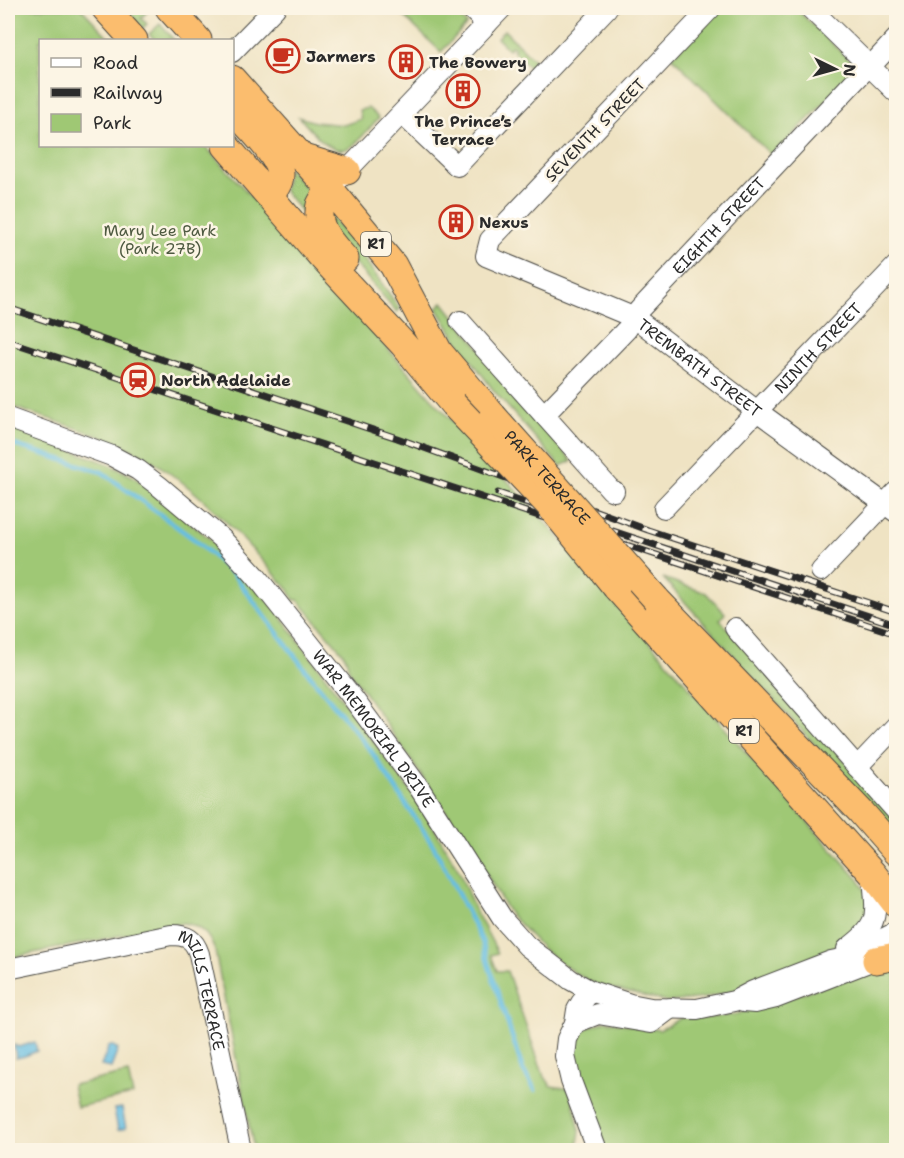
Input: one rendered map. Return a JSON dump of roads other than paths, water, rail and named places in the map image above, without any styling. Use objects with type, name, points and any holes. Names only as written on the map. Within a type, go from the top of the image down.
[{"type":"highway","points":[[105,8],[133,39]]},
{"type":"highway","points":[[169,8],[196,38]]},
{"type":"highway","name":"PARK TERRACE","points":[[234,81],[303,158],[339,180],[393,265],[439,352],[494,416],[656,599],[897,852]]},
{"type":"highway","points":[[234,111],[274,156],[280,173],[278,185],[269,195]]},
{"type":"highway","name":"PARK TERRACE","points":[[227,147],[321,256],[403,344],[453,404],[549,505],[616,587],[873,874],[897,904]]},
{"type":"highway","points":[[339,180],[321,205],[320,222],[329,241],[411,333],[432,378]]},
{"type":"street","points":[[234,50],[276,8]]},
{"type":"street","points":[[470,8],[487,24]]},
{"type":"street","points":[[339,180],[502,8]]},
{"type":"street","points":[[402,114],[457,166],[607,8]]},
{"type":"street","name":"SEVENTH STREET","points":[[486,256],[490,240],[711,8]]},
{"type":"street","points":[[810,8],[897,92]]},
{"type":"street","name":"EIGHTH STREET","points":[[544,415],[627,329],[639,310],[864,71],[897,39]]},
{"type":"street","name":"TREMBATH STREET","points":[[486,256],[635,318],[757,411],[893,503]]},
{"type":"street","name":"NINTH STREET","points":[[664,508],[897,266]]},
{"type":"street","points":[[460,321],[614,491]]},
{"type":"street","name":"WAR MEMORIAL DRIVE","points":[[8,418],[112,456],[138,470],[222,539],[255,574],[356,702],[420,789],[502,918],[527,946],[571,980],[591,991],[630,1004],[651,1008],[697,1009],[734,1001],[831,961],[846,958],[897,932]]},
{"type":"street","points":[[821,571],[893,503]]},
{"type":"street","points":[[735,628],[897,811]]},
{"type":"street","points":[[857,767],[897,726]]},
{"type":"street","points":[[831,961],[863,936],[873,924],[875,909],[873,874]]},
{"type":"street","name":"MILLS TERRACE","points":[[8,969],[171,935],[181,935],[190,939],[199,954],[241,1150]]},
{"type":"street","name":"WAR MEMORIAL DRIVE","points":[[734,1001],[755,1003],[776,998],[890,956]]},
{"type":"street","points":[[590,1145],[565,1056],[567,1039],[575,1023],[578,1010],[591,991]]},
{"type":"street","points":[[575,1023],[598,1014],[651,1023],[671,1008]]},
{"type":"water","points":[[35,1042],[37,1051],[16,1058],[14,1045],[19,1047]]},
{"type":"water","points":[[109,1046],[114,1046],[118,1050],[111,1068],[101,1066]]},
{"type":"water","points":[[122,1108],[126,1128],[118,1130],[114,1109]]},
{"type":"waterway","points":[[8,443],[102,472],[195,540],[233,574],[371,751],[434,847],[482,941],[523,1070],[535,1090]]},
{"type":"railway","points":[[8,308],[397,438],[648,530],[896,612]]},
{"type":"railway","points":[[8,341],[896,634]]},
{"type":"railway","points":[[498,493],[896,625]]},
{"type":"place","name":"Jarmers","points":[[283,56]]},
{"type":"place","name":"The Bowery","points":[[406,62]]},
{"type":"place","name":"The Prince’s Terrace","points":[[463,91]]},
{"type":"place","name":"Nexus","points":[[456,222]]},
{"type":"place","name":"North Adelaide","points":[[138,380]]},
{"type":"park label","name":"Mary Lee Park (Park 27B)","points":[[160,239]]}]
